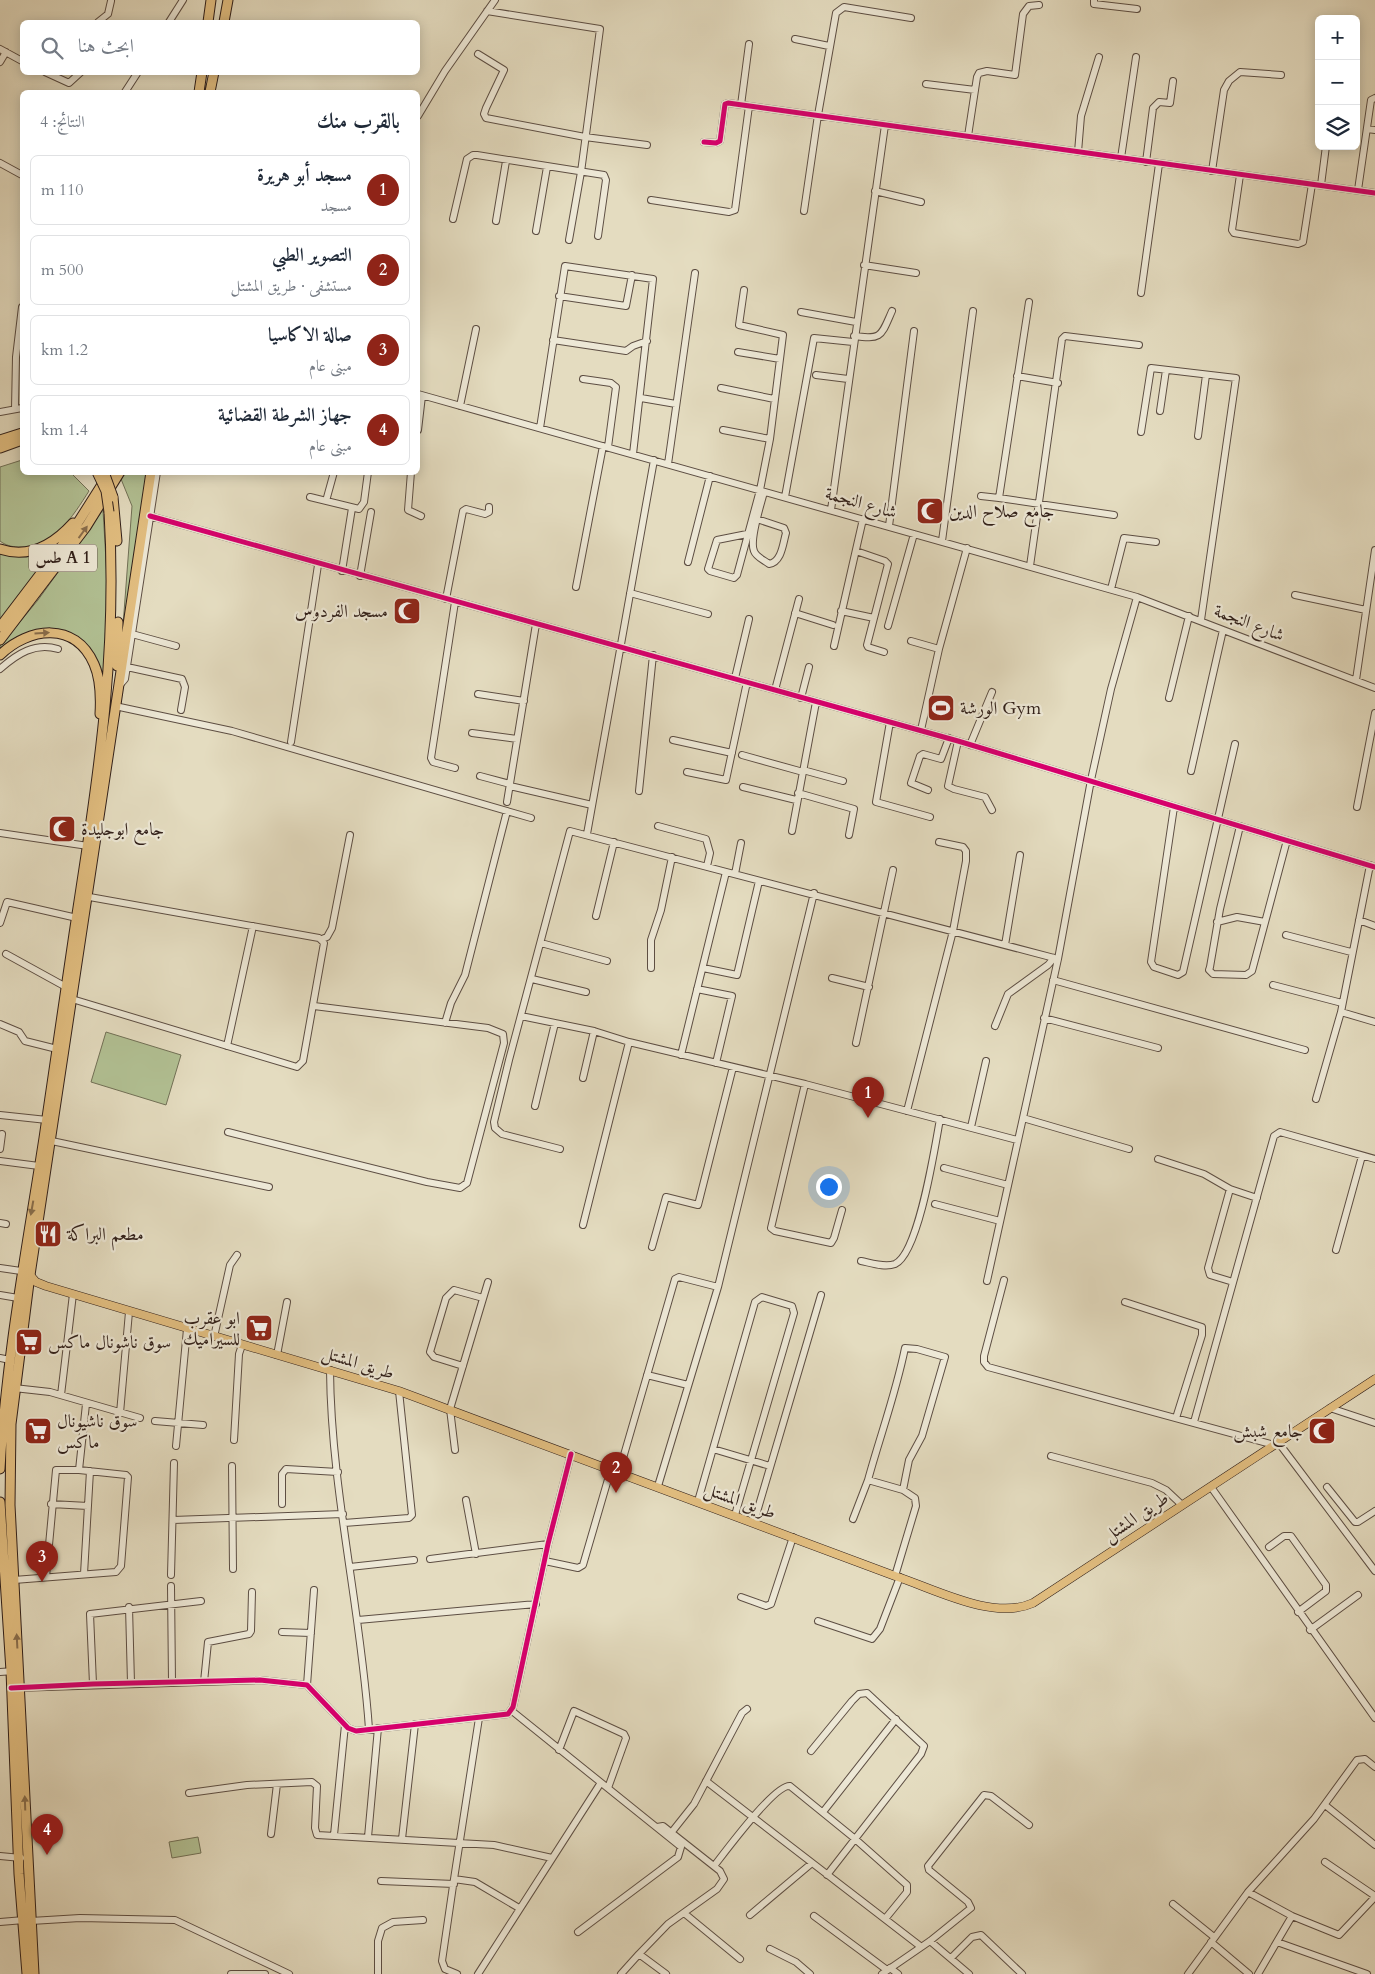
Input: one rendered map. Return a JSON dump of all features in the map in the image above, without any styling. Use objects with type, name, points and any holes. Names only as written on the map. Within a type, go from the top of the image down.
[{"type":"highway","points":[[208,20],[211,0]]},
{"type":"highway","points":[[224,20],[228,0]]},
{"type":"highway","points":[[199,90],[202,75]]},
{"type":"highway","points":[[210,90],[213,75]]},
{"type":"highway","points":[[0,440],[20,434]]},
{"type":"highway","points":[[0,448],[20,441]]},
{"type":"highway","points":[[0,1469],[1,1436],[18,1298],[26,1273],[72,998],[88,846],[106,717],[111,640],[112,567],[106,491],[98,475]]},
{"type":"highway","points":[[105,475],[113,497],[118,562],[117,659],[120,676]]},
{"type":"highway","name":"طس A 1","points":[[0,627],[61,548],[108,475]]},
{"type":"highway","name":"طس A 1","points":[[0,640],[82,532],[118,475]]},
{"type":"highway","points":[[27,1974],[27,1921],[15,1688],[14,1580],[9,1477],[14,1388],[28,1289],[26,1273],[39,1166],[47,1140],[47,1120],[66,987],[77,918],[84,896],[116,706],[151,475]]},
{"type":"highway","points":[[0,549],[20,553],[32,552],[44,546],[67,530],[95,498]]},
{"type":"highway","points":[[0,655],[24,637],[47,632],[70,638],[88,653],[96,669],[101,694],[96,766],[98,779]]},
{"type":"highway","points":[[0,1502],[15,1671]]},
{"type":"highway","points":[[1,1528],[11,1528]]},
{"type":"highway","points":[[27,1921],[34,1974]]},
{"type":"main road","name":"طريق المشتل","points":[[26,1273],[32,1279],[46,1286],[399,1391],[897,1576],[993,1608],[1006,1610],[1022,1608],[1033,1603],[1375,1379]]},
{"type":"main road","name":"طريق المشتل","points":[[28,1289],[36,1286],[46,1286]]},
{"type":"street","points":[[100,20],[108,14],[111,0]]},
{"type":"street","points":[[170,20],[182,0]]},
{"type":"street","points":[[420,113],[445,71],[495,0]]},
{"type":"street","points":[[1094,0],[1094,4],[1137,9]]},
{"type":"street","points":[[968,136],[977,77],[982,72],[1015,75],[1023,14],[1029,6],[1039,5]]},
{"type":"street","points":[[804,212],[829,46],[836,13],[840,8],[911,18]]},
{"type":"street","points":[[487,11],[600,29],[581,172],[569,240]]},
{"type":"street","points":[[795,39],[829,46]]},
{"type":"street","points":[[741,105],[749,44]]},
{"type":"street","points":[[0,62],[3,51],[20,60]]},
{"type":"street","points":[[478,54],[504,70],[486,108],[484,114],[486,118],[585,137],[647,145]]},
{"type":"street","points":[[1078,152],[1081,116],[1099,57]]},
{"type":"street","points":[[1122,158],[1136,57]]},
{"type":"street","points":[[1212,171],[1226,84],[1240,72],[1281,75]]},
{"type":"street","points":[[52,75],[69,83],[78,75]]},
{"type":"street","points":[[126,90],[136,75]]},
{"type":"street","points":[[1146,162],[1153,108],[1159,102],[1170,102],[1173,80]]},
{"type":"street","points":[[926,84],[975,90]]},
{"type":"street","points":[[1358,190],[1371,100],[1375,98]]},
{"type":"street","points":[[704,142],[716,143],[720,141],[726,103],[1375,193]]},
{"type":"street","points":[[651,200],[729,212],[735,210],[749,106]]},
{"type":"street","points":[[831,510],[885,125]]},
{"type":"street","points":[[1368,129],[1375,130]]},
{"type":"street","points":[[1321,186],[1326,150]]},
{"type":"street","points":[[454,219],[469,157],[472,155],[606,177],[598,236]]},
{"type":"street","points":[[496,221],[506,161]]},
{"type":"street","points":[[0,163],[20,174]]},
{"type":"street","points":[[1141,293],[1159,164]]},
{"type":"street","points":[[536,231],[547,167]]},
{"type":"street","points":[[1240,175],[1232,230],[1234,234],[1298,244],[1303,242],[1312,184]]},
{"type":"street","points":[[875,191],[921,202]]},
{"type":"street","points":[[864,265],[916,273]]},
{"type":"street","points":[[540,428],[565,266],[654,279],[633,454]]},
{"type":"street","points":[[668,464],[695,273]]},
{"type":"street","points":[[559,296],[626,306],[632,275]]},
{"type":"street","points":[[744,290],[739,326],[783,335],[770,439],[757,520],[753,548],[755,554],[769,564],[774,563],[778,560],[786,533],[784,528],[757,520]]},
{"type":"street","points":[[999,498],[1029,302]]},
{"type":"street","points":[[785,498],[814,338],[874,339],[883,333],[892,311]]},
{"type":"street","points":[[801,312],[856,322]]},
{"type":"street","points":[[942,540],[973,312]]},
{"type":"street","points":[[15,409],[16,357],[20,324]]},
{"type":"street","points":[[460,406],[476,329]]},
{"type":"street","points":[[889,526],[914,331]]},
{"type":"street","points":[[1030,566],[1058,383],[1062,339],[1065,336],[1139,345]]},
{"type":"street","points":[[553,340],[626,352],[634,346],[647,341]]},
{"type":"street","points":[[738,352],[780,359]]},
{"type":"street","points":[[1141,432],[1149,371],[1153,367],[1236,378],[1201,620]]},
{"type":"street","points":[[1160,411],[1166,370]]},
{"type":"street","points":[[816,375],[848,379]]},
{"type":"street","points":[[1198,436],[1206,375]]},
{"type":"street","points":[[1017,376],[1058,383]]},
{"type":"street","points":[[576,587],[616,387],[611,383],[583,379]]},
{"type":"street","points":[[721,388],[774,399]]},
{"type":"street","name":"شارع النجمة","points":[[420,395],[914,534],[942,540],[1137,597],[1375,688]]},
{"type":"street","points":[[641,398],[676,404]]},
{"type":"street","points":[[0,412],[20,408]]},
{"type":"street","points":[[723,430],[770,439]]},
{"type":"street","points":[[587,834],[654,460]]},
{"type":"street","points":[[118,687],[125,679],[157,475]]},
{"type":"street","points":[[326,501],[333,475]]},
{"type":"street","points":[[310,496],[358,509],[363,504],[368,475]]},
{"type":"street","points":[[411,475],[408,510],[421,516]]},
{"type":"street","points":[[688,562],[710,476]]},
{"type":"street","points":[[747,534],[717,540],[708,569],[735,577],[762,491]]},
{"type":"street","points":[[982,496],[1114,515]]},
{"type":"street","points":[[446,600],[463,511],[466,509],[486,514],[489,507]]},
{"type":"street","points":[[342,571],[352,508]]},
{"type":"street","points":[[360,576],[371,512]]},
{"type":"street","points":[[150,516],[318,565],[621,646],[949,738],[1372,866],[1351,952],[1340,1012],[1316,1099]]},
{"type":"street","points":[[834,646],[864,520]]},
{"type":"street","points":[[888,626],[914,534]]},
{"type":"street","points":[[1110,589],[1124,538],[1156,542]]},
{"type":"street","points":[[921,730],[939,649],[967,548]]},
{"type":"street","points":[[1356,680],[1375,550]]},
{"type":"street","points":[[856,551],[885,561],[888,564],[867,644],[868,647],[884,652]]},
{"type":"street","points":[[290,742],[318,565]]},
{"type":"street","points":[[630,594],[708,614]]},
{"type":"street","points":[[1295,595],[1366,610]]},
{"type":"street","points":[[987,1281],[1053,980],[1091,780],[1111,689],[1137,597]]},
{"type":"street","points":[[775,690],[799,599]]},
{"type":"street","points":[[455,602],[431,758],[433,762],[455,768]]},
{"type":"street","points":[[841,611],[874,618]]},
{"type":"street","points":[[795,613],[833,625]]},
{"type":"street","points":[[1169,698],[1189,616]]},
{"type":"street","points":[[734,678],[749,619]]},
{"type":"street","points":[[508,802],[536,624]]},
{"type":"street","points":[[1190,771],[1223,630]]},
{"type":"street","points":[[132,634],[176,646]]},
{"type":"street","points":[[911,641],[939,649]]},
{"type":"street","points":[[0,669],[23,652],[40,646],[58,648]]},
{"type":"street","points":[[639,791],[653,655]]},
{"type":"street","points":[[127,667],[182,679],[185,687],[181,710]]},
{"type":"street","points":[[801,698],[809,667]]},
{"type":"street","points":[[687,772],[726,780],[747,682]]},
{"type":"street","points":[[970,745],[992,692]]},
{"type":"street","points":[[478,694],[524,701]]},
{"type":"street","points":[[792,831],[816,702]]},
{"type":"street","points":[[116,706],[232,731],[531,818]]},
{"type":"street","points":[[1357,807],[1375,713]]},
{"type":"street","points":[[890,722],[876,802],[930,816]]},
{"type":"street","points":[[472,733],[517,740]]},
{"type":"street","points":[[928,790],[912,786],[911,783],[920,756],[923,754],[941,759],[949,738]]},
{"type":"street","points":[[674,740],[732,753]]},
{"type":"street","points":[[958,741],[948,786],[985,797],[992,810]]},
{"type":"street","points":[[1174,807],[1151,962],[1154,967],[1178,975],[1183,972],[1235,744]]},
{"type":"street","points":[[742,755],[843,781]]},
{"type":"street","points":[[480,776],[592,805]]},
{"type":"street","points":[[743,787],[854,809],[849,835]]},
{"type":"street","points":[[445,1023],[451,1003],[465,975],[506,811]]},
{"type":"street","points":[[658,826],[706,839],[710,853],[707,866]]},
{"type":"street","points":[[1240,826],[1217,922],[1209,970],[1213,974],[1246,975],[1252,971],[1287,840]]},
{"type":"street","points":[[560,1149],[502,1134],[495,1128],[494,1122],[568,833],[573,830],[759,881],[814,893],[1056,958]]},
{"type":"street","points":[[0,833],[88,846]]},
{"type":"street","points":[[84,896],[322,939],[327,937],[332,928],[350,835]]},
{"type":"street","points":[[596,916],[614,842]]},
{"type":"street","points":[[907,1111],[952,931],[966,851],[963,847],[939,842]]},
{"type":"street","points":[[735,874],[741,843]]},
{"type":"street","points":[[1005,945],[1020,855]]},
{"type":"street","points":[[651,968],[651,940],[661,910],[672,857]]},
{"type":"street","points":[[856,1043],[893,870]]},
{"type":"street","points":[[681,1055],[726,872]]},
{"type":"street","points":[[703,968],[737,975],[759,881]]},
{"type":"street","points":[[658,1486],[718,1287],[814,893]]},
{"type":"street","points":[[0,923],[7,902],[77,918]]},
{"type":"street","points":[[1217,922],[1237,917],[1265,922]]},
{"type":"street","points":[[1359,920],[1375,926]]},
{"type":"street","points":[[227,1046],[253,926]]},
{"type":"street","points":[[1286,935],[1351,952]]},
{"type":"street","points":[[72,998],[298,1067],[303,1061],[314,1006],[324,943],[322,939]]},
{"type":"street","points":[[541,943],[607,962]]},
{"type":"street","points":[[6,954],[66,987]]},
{"type":"street","points":[[995,1026],[1008,994],[1056,958]]},
{"type":"street","points":[[832,978],[869,988]]},
{"type":"street","points":[[532,979],[586,992]]},
{"type":"street","points":[[1053,980],[1305,1050]]},
{"type":"street","points":[[1273,985],[1342,1003]]},
{"type":"street","points":[[697,989],[732,996],[716,1063]]},
{"type":"street","points":[[228,1132],[400,1176],[456,1188],[464,1187],[469,1176],[504,1038],[498,1031],[488,1028],[314,1006]]},
{"type":"street","points":[[1340,1012],[1375,1022]]},
{"type":"street","points":[[521,1016],[594,1031],[629,1042],[805,1084],[1017,1140]]},
{"type":"street","points":[[1044,1018],[1158,1048]]},
{"type":"street","points":[[535,1106],[555,1023]]},
{"type":"street","points":[[0,1024],[19,1032],[25,1041],[57,1049]]},
{"type":"street","points":[[583,1078],[594,1031]]},
{"type":"street","points":[[583,1225],[629,1042]]},
{"type":"street","points":[[971,1127],[986,1061]]},
{"type":"street","points":[[652,1247],[666,1197],[698,1206],[733,1067]]},
{"type":"street","points":[[805,1084],[772,1228],[773,1230],[829,1243],[834,1238],[842,1210]]},
{"type":"street","points":[[0,1115],[47,1120]]},
{"type":"street","points":[[1022,1118],[1129,1149]]},
{"type":"street","points":[[861,1260],[890,1265],[897,1263],[905,1254],[916,1230],[940,1119]]},
{"type":"street","points":[[1194,1422],[1277,1133],[1375,1160]]},
{"type":"street","points":[[0,1149],[2,1134]]},
{"type":"street","points":[[47,1140],[269,1187]]},
{"type":"street","points":[[1336,1250],[1362,1156]]},
{"type":"street","points":[[1158,1159],[1204,1174],[1230,1189],[1257,1198]]},
{"type":"street","points":[[0,1161],[39,1166]]},
{"type":"street","points":[[944,1168],[1008,1185]]},
{"type":"street","points":[[1230,1189],[1208,1268],[1210,1276],[1233,1282]]},
{"type":"street","points":[[935,1204],[1000,1221]]},
{"type":"street","points":[[214,1337],[230,1265],[237,1255]]},
{"type":"street","points":[[0,1268],[26,1273]]},
{"type":"street","points":[[619,1472],[675,1279],[679,1277],[718,1287]]},
{"type":"street","points":[[1004,1280],[984,1356],[984,1362],[988,1367],[1276,1444],[1375,1571]]},
{"type":"street","points":[[455,1450],[450,1409],[488,1282]]},
{"type":"street","points":[[463,1366],[434,1357],[430,1352],[446,1298],[454,1290],[483,1298]]},
{"type":"street","points":[[61,1395],[73,1294]]},
{"type":"street","points":[[0,1295],[18,1298]]},
{"type":"street","points":[[754,1522],[821,1296]]},
{"type":"street","points":[[698,1501],[755,1302],[762,1297],[792,1306],[794,1313],[735,1515]]},
{"type":"street","points":[[277,1355],[287,1302]]},
{"type":"street","points":[[1125,1302],[1202,1327],[1202,1335],[1176,1418]]},
{"type":"street","points":[[120,1413],[129,1312]]},
{"type":"street","points":[[176,1446],[187,1329]]},
{"type":"street","points":[[234,1440],[239,1354],[242,1345]]},
{"type":"street","points":[[853,1519],[868,1480],[886,1415],[899,1379],[905,1348],[917,1349],[944,1357],[922,1436],[909,1460],[904,1490]]},
{"type":"street","points":[[0,1358],[10,1360]]},
{"type":"street","points":[[330,1370],[338,1472],[358,1620],[369,1729]]},
{"type":"street","points":[[647,1375],[688,1386]]},
{"type":"street","points":[[14,1388],[61,1395],[86,1404],[140,1418]]},
{"type":"street","points":[[344,1523],[409,1518],[412,1515],[399,1391]]},
{"type":"street","points":[[79,1470],[86,1404]]},
{"type":"street","points":[[1330,1408],[1375,1423]]},
{"type":"street","points":[[155,1421],[203,1424]]},
{"type":"street","points":[[713,1449],[770,1466]]},
{"type":"street","points":[[512,1711],[548,1544],[571,1454]]},
{"type":"street","points":[[1051,1456],[1152,1483],[1166,1490],[1182,1505]]},
{"type":"street","points":[[172,1575],[174,1463]]},
{"type":"street","points":[[232,1466],[231,1518],[233,1568]]},
{"type":"street","points":[[282,1504],[282,1474],[286,1469],[338,1472]]},
{"type":"street","points":[[545,1561],[578,1568],[583,1565],[611,1469]]},
{"type":"street","points":[[14,1580],[116,1572],[121,1566],[128,1477],[122,1473],[56,1470],[51,1504],[46,1577]]},
{"type":"street","points":[[84,1574],[90,1471]]},
{"type":"street","points":[[818,1621],[872,1639],[880,1629],[916,1506],[915,1498],[904,1490],[868,1480]]},
{"type":"street","points":[[1211,1487],[1310,1630],[1375,1718]]},
{"type":"street","points":[[1327,1487],[1356,1522],[1375,1511]]},
{"type":"street","points":[[466,1500],[476,1554]]},
{"type":"street","points":[[51,1504],[88,1506]]},
{"type":"street","points":[[173,1520],[343,1514]]},
{"type":"street","points":[[1269,1547],[1284,1536],[1291,1536],[1326,1585],[1326,1591],[1298,1612]]},
{"type":"street","points":[[741,1597],[766,1606],[771,1604],[793,1537]]},
{"type":"street","points":[[430,1559],[548,1544]]},
{"type":"street","points":[[350,1566],[414,1560]]},
{"type":"street","points":[[171,1586],[172,1682]]},
{"type":"street","points":[[307,1685],[314,1590]]},
{"type":"street","points":[[204,1682],[208,1642],[249,1634],[251,1631],[252,1592]]},
{"type":"street","points":[[1310,1630],[1358,1595]]},
{"type":"street","points":[[93,1684],[88,1616],[92,1612],[201,1601]]},
{"type":"street","points":[[358,1620],[536,1604]]},
{"type":"street","points":[[129,1608],[132,1683]]},
{"type":"street","points":[[282,1632],[311,1633]]},
{"type":"street","points":[[0,1672],[15,1671]]},
{"type":"street","points":[[15,1688],[260,1680],[307,1685],[345,1725],[356,1731],[479,1718],[512,1711]]},
{"type":"street","points":[[811,1751],[859,1694],[867,1693],[923,1743],[924,1749],[827,1875]]},
{"type":"street","points":[[671,1832],[694,1804],[742,1713],[747,1709]]},
{"type":"street","points":[[512,1711],[600,1784],[608,1788],[681,1847],[678,1856],[578,1932]]},
{"type":"street","points":[[559,1750],[574,1711],[624,1734],[626,1738],[608,1788]]},
{"type":"street","points":[[457,1974],[445,1969],[442,1961],[479,1718]]},
{"type":"street","points":[[823,1812],[896,1719]]},
{"type":"street","points":[[402,1839],[415,1724]]},
{"type":"street","points":[[334,1835],[345,1725]]},
{"type":"street","points":[[368,1837],[378,1728]]},
{"type":"street","points":[[1188,1974],[1248,1892],[1314,1819],[1357,1760],[1365,1759],[1375,1767]]},
{"type":"street","points":[[706,1781],[920,1946]]},
{"type":"street","points":[[189,1792],[312,1782],[316,1784],[315,1833],[319,1836],[334,1835],[460,1842],[510,1848],[552,1858]]},
{"type":"street","points":[[271,1834],[277,1784]]},
{"type":"street","points":[[478,1974],[600,1784]]},
{"type":"street","points":[[714,1866],[753,1817],[787,1786],[823,1812],[907,1885],[907,1892],[885,1919]]},
{"type":"street","points":[[886,1971],[920,1946],[930,1941],[968,1911],[972,1905],[929,1870],[928,1866],[984,1796],[991,1796],[1029,1825]]},
{"type":"street","points":[[1324,1805],[1375,1845]]},
{"type":"street","points":[[621,1974],[668,1924],[722,1883],[723,1874],[714,1866],[661,1825],[656,1827]]},
{"type":"street","points":[[0,1856],[23,1858]]},
{"type":"street","points":[[1248,1892],[1292,1916],[1339,1935],[1375,1897],[1325,1862]]},
{"type":"street","points":[[750,1915],[812,1864]]},
{"type":"street","points":[[381,1881],[475,1882],[519,1908]]},
{"type":"street","points":[[1173,1904],[1249,1974]]},
{"type":"street","points":[[684,1913],[740,1959]]},
{"type":"street","points":[[814,1916],[886,1971],[898,1974]]},
{"type":"street","points":[[1258,1974],[1292,1916]]},
{"type":"street","points":[[0,1922],[80,1918],[180,1921],[289,1974]]},
{"type":"street","points":[[378,1974],[378,1941],[382,1928],[393,1922],[423,1920]]},
{"type":"street","points":[[951,1958],[972,1937],[981,1935],[1022,1974]]},
{"type":"street","points":[[930,1941],[969,1974]]},
{"type":"street","points":[[1277,1942],[1367,1974]]},
{"type":"street","points":[[770,1949],[796,1962],[810,1974]]},
{"type":"street","points":[[639,1954],[666,1974]]},
{"type":"street","points":[[231,1974],[265,1974]]},
{"type":"green space","points":[[20,461],[20,475],[73,475],[89,491],[69,520],[52,537],[42,543],[30,546],[16,547],[6,545],[0,541],[0,467]]},
{"type":"green space","points":[[123,475],[148,475],[121,652],[132,506],[121,479]]},
{"type":"green space","points":[[103,510],[108,595],[103,699],[90,652],[65,638],[55,633],[36,631],[26,633],[14,639],[0,649],[0,646],[38,600]]},
{"type":"green space","points":[[65,534],[0,620],[0,553],[8,555]]},
{"type":"green space","points":[[106,1032],[181,1055],[166,1105],[91,1082]]},
{"type":"green space","points":[[198,1837],[201,1853],[172,1858],[169,1842]]},
{"type":"cycle path","points":[[704,142],[716,143],[720,141],[725,104],[728,103],[1375,193]]},
{"type":"cycle path","points":[[150,516],[958,741],[1375,867]]},
{"type":"cycle path","points":[[11,1688],[260,1680],[307,1685],[348,1728],[356,1731],[508,1714],[513,1707],[548,1544],[571,1454]]},
{"type":"place","name":"جامع صلاح الدين","points":[[930,511]]},
{"type":"place","name":"مسجد الفردوس","points":[[407,611]]},
{"type":"place","name":"الورشة Gym","points":[[941,708]]},
{"type":"place","name":"جامع ابوجليدة","points":[[62,829]]},
{"type":"place","name":"مسجد أبو هريرة","points":[[868,1118]]},
{"type":"place","name":"مطعم البراكة","points":[[48,1234]]},
{"type":"place","name":"ابو عقرب للسيراميك","points":[[259,1328]]},
{"type":"place","name":"سوق ناشونال ماكس","points":[[29,1342]]},
{"type":"place","name":"سوق ناشيونال ماكس","points":[[38,1431]]},
{"type":"place","name":"جامع شبش","points":[[1322,1431]]},
{"type":"place","name":"التصوير الطبي","points":[[616,1493]]},
{"type":"place","name":"صالة الاكاسيا","points":[[42,1582]]},
{"type":"place","name":"جهاز الشرطة القضائية","points":[[47,1855]]}]
